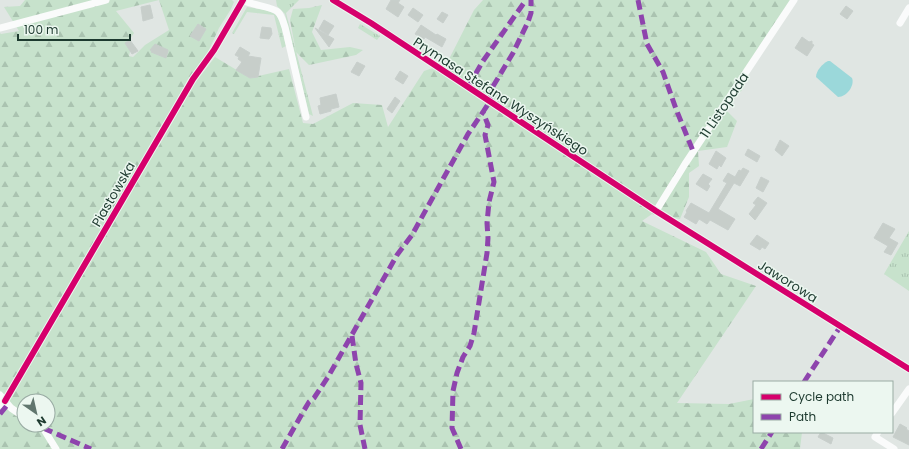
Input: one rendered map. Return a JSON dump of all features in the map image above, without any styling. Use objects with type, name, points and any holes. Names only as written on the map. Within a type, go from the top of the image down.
[{"type":"street","points":[[0,28],[106,0]]},
{"type":"street","points":[[242,0],[253,5],[273,8],[280,13],[285,27],[306,117]]},
{"type":"street","name":"Piastowska","points":[[2,400],[193,79],[214,50],[242,0]]},
{"type":"street","name":"Prymasa Stefana Wyszyńskiego","points":[[333,0],[656,210]]},
{"type":"street","name":"11 Listopada","points":[[656,210],[693,151],[794,0]]},
{"type":"street","points":[[900,23],[909,8]]},
{"type":"street","name":"Jaworowa","points":[[656,210],[909,369]]},
{"type":"street","points":[[893,412],[909,389]]},
{"type":"street","points":[[2,400],[16,411]]},
{"type":"street","points":[[46,433],[56,449]]},
{"type":"street","points":[[877,433],[875,437],[894,449]]},
{"type":"green space","points":[[25,0],[159,0],[232,0],[234,2],[231,9],[219,28],[208,52],[188,79],[152,146],[157,149],[195,83],[215,57],[250,78],[289,69],[303,123],[313,124],[353,103],[382,105],[388,127],[424,71],[447,63],[474,10],[483,0],[791,0],[760,45],[743,89],[725,109],[737,121],[727,147],[698,151],[699,166],[689,173],[689,197],[680,219],[652,214],[642,221],[706,252],[721,274],[756,286],[677,403],[729,404],[753,399],[753,433],[802,433],[800,449],[0,449],[0,33],[19,31],[4,7],[20,6]],"holes":[[[159,0],[169,30],[145,45],[133,57],[129,56],[131,47],[126,45],[134,33],[116,11]]]},
{"type":"green space","points":[[276,0],[299,0],[286,13],[313,116],[309,114],[285,14],[277,6]]},
{"type":"green space","points":[[322,5],[312,32],[321,50],[350,47],[363,50],[356,55],[309,65],[296,52],[290,20],[293,9]]},
{"type":"green space","points":[[247,7],[267,11],[277,16],[286,46],[282,48],[274,15],[247,12],[234,34],[232,33]]},
{"type":"green space","points":[[360,24],[380,36],[377,40],[358,28]]},
{"type":"green space","points":[[909,231],[909,291],[884,274]]},
{"type":"water","points":[[828,61],[852,78],[853,81],[850,90],[844,95],[838,97],[816,77],[820,68]]},
{"type":"building","points":[[391,0],[400,0],[398,3],[404,7],[398,17],[386,9]]},
{"type":"building","points":[[150,5],[153,18],[143,21],[141,7]]},
{"type":"building","points":[[846,6],[853,11],[847,19],[840,14]]},
{"type":"building","points":[[413,8],[423,15],[418,22],[408,15]]},
{"type":"building","points":[[442,12],[448,15],[443,23],[437,19]]},
{"type":"building","points":[[324,20],[334,26],[328,35],[319,29]]},
{"type":"building","points":[[198,24],[206,29],[199,41],[190,36]]},
{"type":"building","points":[[421,25],[436,35],[437,34],[446,39],[442,47],[425,37],[424,39],[415,34]]},
{"type":"building","points":[[262,27],[271,28],[272,34],[269,39],[260,38]]},
{"type":"building","points":[[315,28],[334,39],[329,47]]},
{"type":"building","points":[[802,37],[809,42],[812,41],[812,44],[814,45],[807,56],[795,48]]},
{"type":"building","points":[[130,40],[138,51],[132,54],[125,43]]},
{"type":"building","points":[[155,44],[168,50],[166,58],[151,52],[152,51],[150,50]]},
{"type":"building","points":[[240,47],[250,53],[248,56],[261,58],[258,77],[250,78],[236,70],[242,62],[238,59],[239,57],[235,55]]},
{"type":"building","points":[[357,62],[365,66],[359,76],[351,72]]},
{"type":"building","points":[[400,71],[408,76],[403,84],[395,79]]},
{"type":"building","points":[[336,94],[339,107],[320,114],[318,106],[321,105],[320,98]]},
{"type":"building","points":[[395,97],[400,101],[392,113],[387,109]]},
{"type":"building","points":[[780,140],[789,146],[782,156],[775,150]]},
{"type":"building","points":[[748,149],[760,156],[757,162],[745,155]]},
{"type":"building","points":[[716,151],[726,158],[721,167],[719,165],[717,169],[709,164]]},
{"type":"building","points":[[743,168],[749,171],[740,186],[734,183],[718,209],[735,219],[728,230],[710,220],[707,224],[699,219],[696,224],[684,217],[691,203],[709,213],[727,183],[723,181],[728,173],[735,177],[739,170],[741,171]]},
{"type":"building","points":[[703,174],[712,179],[708,184],[710,186],[707,191],[696,184]]},
{"type":"building","points":[[761,177],[769,181],[763,192],[756,188]]},
{"type":"building","points":[[758,197],[767,203],[755,220],[749,214],[756,205],[753,203]]},
{"type":"building","points":[[883,223],[895,229],[889,238],[898,243],[891,255],[884,252],[888,246],[874,238]]},
{"type":"building","points":[[757,235],[769,243],[765,249],[762,247],[760,250],[750,244]]},
{"type":"building","points":[[900,424],[909,431],[909,445],[893,437]]},
{"type":"building","points":[[820,433],[823,433],[833,438],[831,444],[818,437]]},
{"type":"marked path","points":[[468,87],[483,61],[526,0]]},
{"type":"marked path","points":[[461,449],[452,428],[453,391],[457,373],[463,357],[470,346],[474,333],[487,253],[489,202],[494,182],[485,135],[488,125],[483,112],[490,101],[492,88],[513,53],[528,22],[531,13],[531,0]]},
{"type":"marked path","points":[[638,0],[647,44],[663,72],[693,151]]},
{"type":"marked path","points":[[282,449],[309,402],[314,398],[328,377],[397,255],[412,235],[468,134],[483,112]]},
{"type":"marked path","points":[[805,381],[840,327]]},
{"type":"marked path","points":[[352,336],[356,364],[361,383],[360,425],[365,449]]},
{"type":"marked path","points":[[0,414],[8,404]]},
{"type":"marked path","points":[[54,433],[91,449]]},
{"type":"marked path","points":[[761,449],[771,433]]},
{"type":"cycle path","points":[[5,401],[193,79],[214,50],[243,0]]},
{"type":"cycle path","points":[[333,0],[371,23],[656,211],[909,369]]}]
